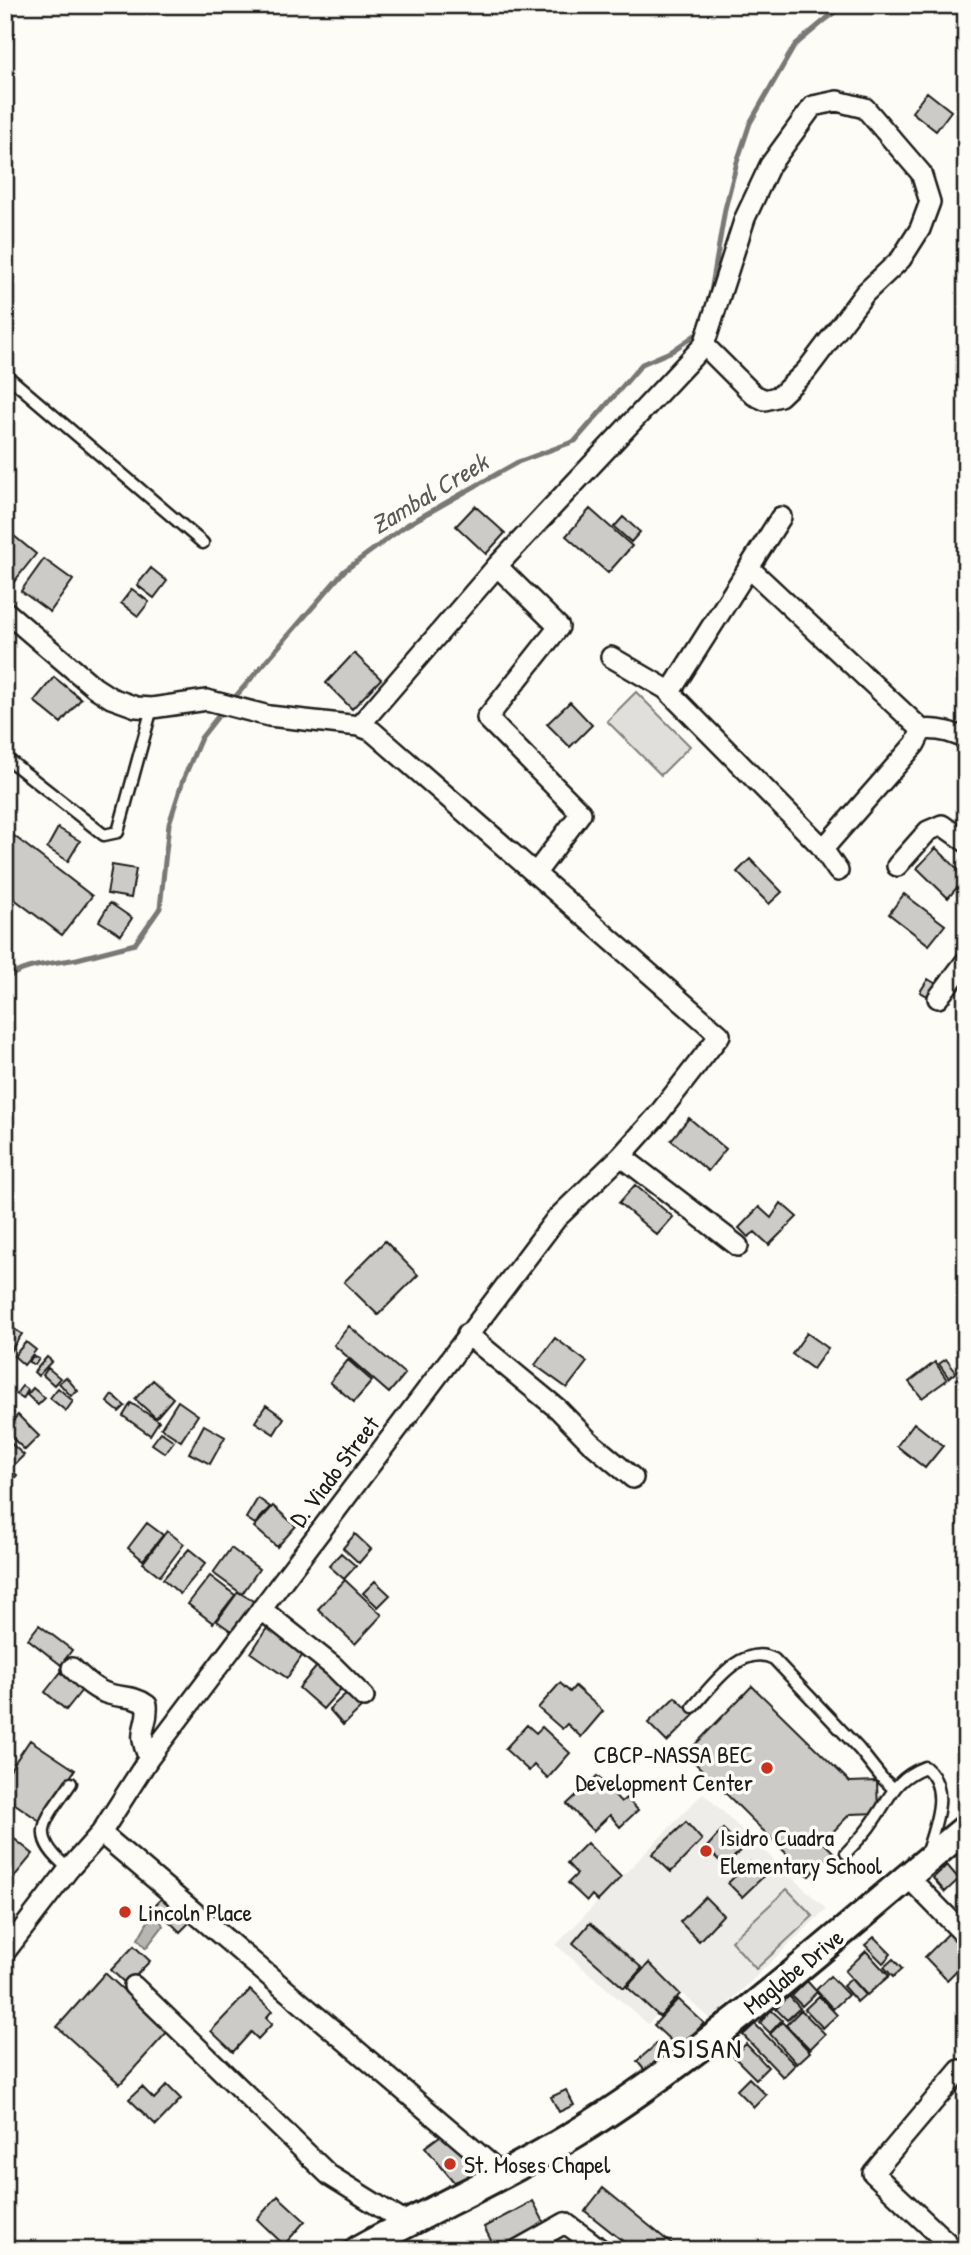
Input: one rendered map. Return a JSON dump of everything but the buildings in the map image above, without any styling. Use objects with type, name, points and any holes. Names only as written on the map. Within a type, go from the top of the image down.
[{"type":"main road","name":"Maglabe Drive","points":[[358,2250],[591,2124],[698,2049],[966,1828]]},
{"type":"street","points":[[359,726],[497,566],[704,345],[745,218],[771,165],[813,106],[837,101],[865,108],[921,173],[930,202],[920,229],[901,259],[865,293],[806,371],[780,396],[765,400],[754,395],[704,345]]},
{"type":"street","points":[[670,692],[781,517]]},
{"type":"street","points":[[5,611],[94,687],[111,698],[136,707],[152,708],[206,700],[269,716],[359,726],[372,731],[535,874],[581,813],[487,718],[559,627],[497,566]]},
{"type":"street","points":[[750,568],[922,730],[951,732],[966,740]]},
{"type":"street","points":[[611,657],[670,692],[823,849],[838,871]]},
{"type":"street","points":[[823,849],[915,744],[922,730]]},
{"type":"street","points":[[897,866],[928,831],[942,825],[966,842]]},
{"type":"street","name":"D. Viado Street","points":[[5,1952],[69,1869],[101,1833],[149,1758],[555,1219],[621,1156],[657,1116],[720,1035],[535,874]]},
{"type":"street","points":[[938,998],[966,961]]},
{"type":"street","points":[[621,1156],[738,1246]]},
{"type":"street","points":[[467,1334],[558,1409],[590,1442],[633,1478]]},
{"type":"street","points":[[261,1609],[334,1667],[364,1697]]},
{"type":"street","points":[[72,1668],[90,1684],[109,1694],[137,1699],[147,1704],[148,1712],[142,1734],[149,1758]]},
{"type":"street","points":[[101,1833],[502,2174]]},
{"type":"street","points":[[916,1870],[966,1937]]},
{"type":"street","points":[[134,1986],[329,2175],[406,2223]]},
{"type":"street","points":[[955,2250],[873,2173],[960,2070],[966,2076]]},
{"type":"street","points":[[517,2250],[565,2223],[588,2246]]},
{"type":"lane","points":[[5,374],[203,542]]},
{"type":"lane","points":[[5,757],[104,835],[118,832],[152,708]]},
{"type":"lane","points":[[693,1707],[723,1674],[743,1659],[765,1654],[774,1659],[893,1788]]},
{"type":"lane","points":[[846,1853],[872,1824],[893,1788],[912,1772],[925,1768],[934,1775],[940,1788],[936,1819],[916,1870]]},
{"type":"lane","points":[[69,1869],[43,1839],[43,1826],[71,1783]]},
{"type":"shaded area","points":[[636,692],[690,746],[661,775],[607,721]]},
{"type":"shaded area","name":"Isidro Cuadra Elementary School","points":[[703,1793],[826,1909],[711,2020],[679,1991],[648,2024],[556,1945]]},
{"type":"shaded area","points":[[787,1889],[813,1916],[756,1969],[731,1941]]},
{"type":"shaded area","points":[[159,1916],[163,1926],[146,1948],[138,1939],[150,1918]]},
{"type":"waterway","name":"Zambal Creek","points":[[710,298],[725,209],[750,123],[795,45],[843,5]]},
{"type":"waterway","name":"Zambal Creek","points":[[230,703],[344,571],[405,526],[518,462],[575,441],[642,364],[672,351],[698,333],[700,327]]},
{"type":"waterway","name":"Zambal Creek","points":[[5,981],[28,968],[135,944],[160,908],[169,824],[183,780],[201,738],[223,710]]},
{"type":"place","name":"CBCP-NASSA BEC Development Center","points":[[767,1768]]},
{"type":"place","name":"Isidro Cuadra Elementary School","points":[[706,1851]]},
{"type":"place","name":"Lincoln Place","points":[[125,1912]]},
{"type":"place","name":"St. Moses Chapel","points":[[450,2164]]},
{"type":"district","name":"ASISAN","points":[[700,2048]]}]
